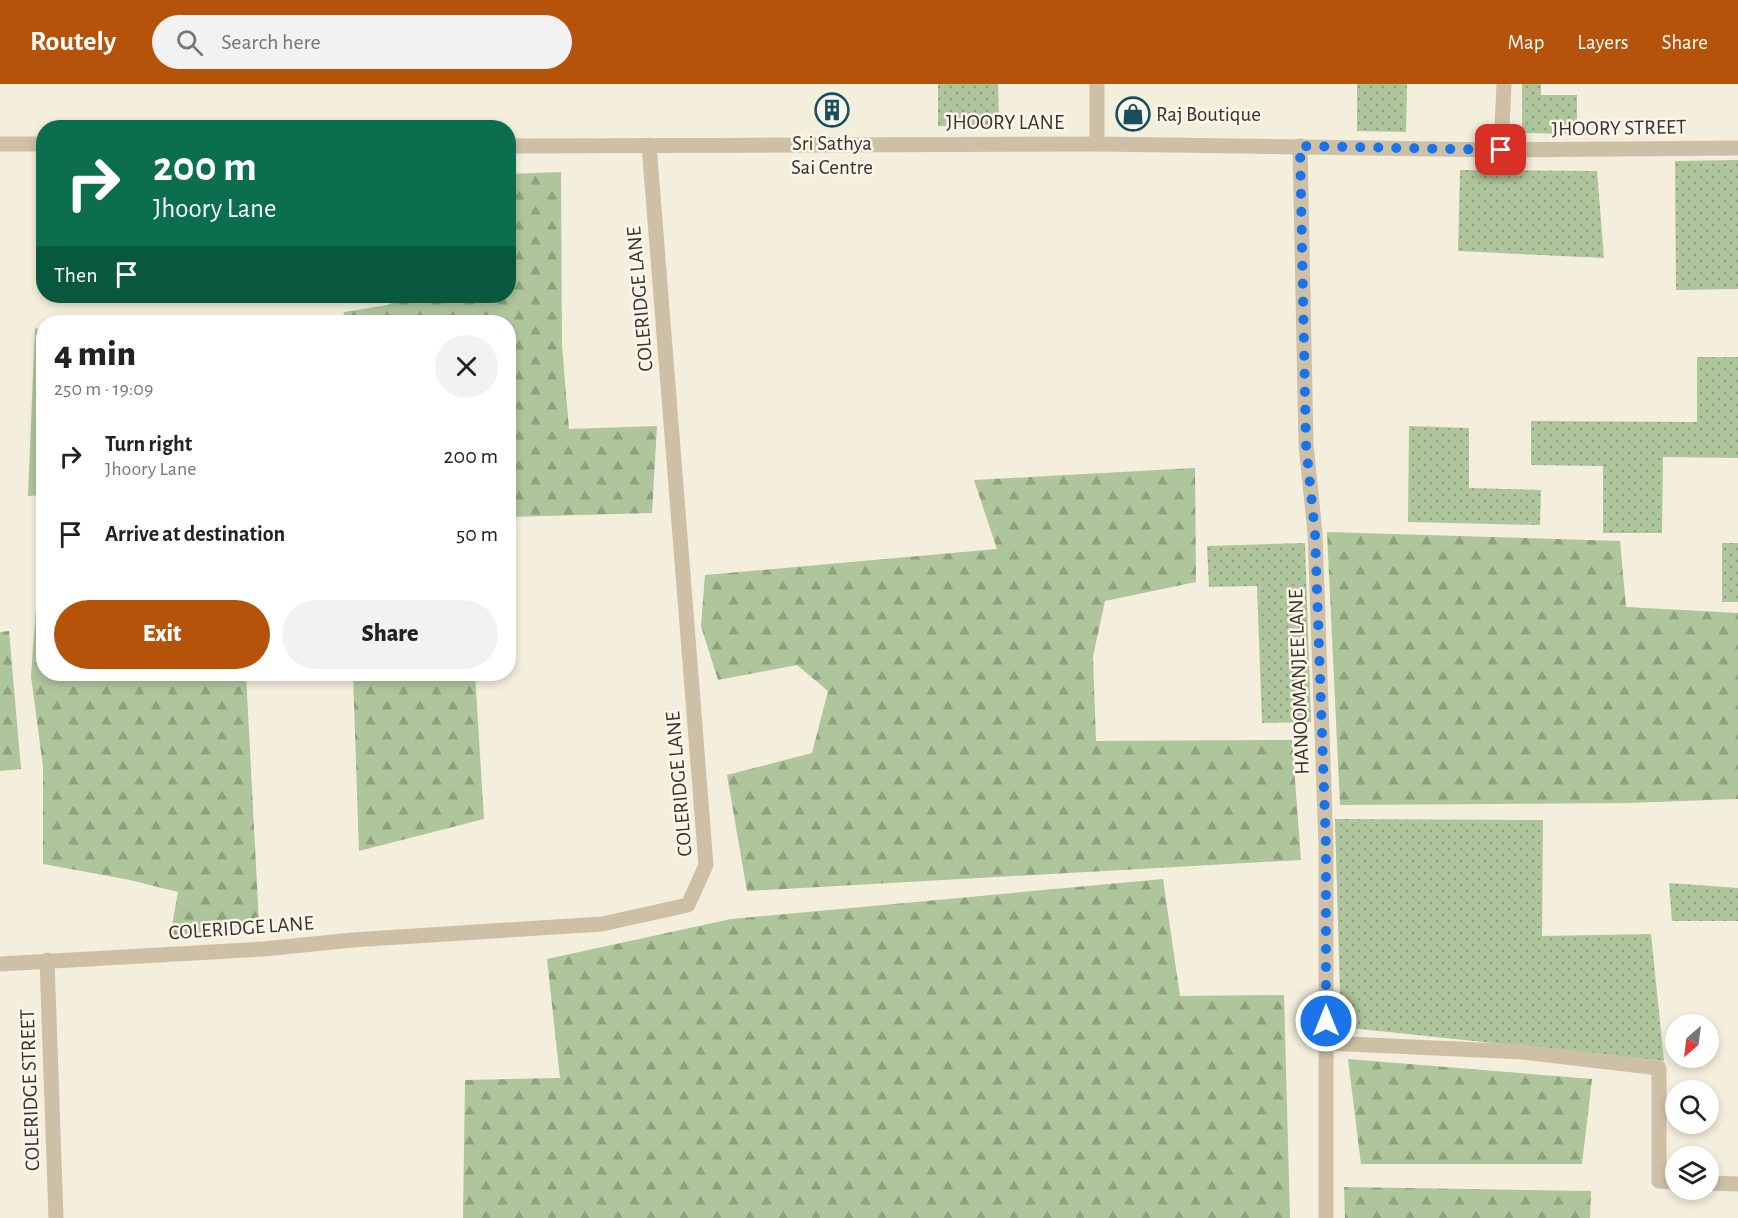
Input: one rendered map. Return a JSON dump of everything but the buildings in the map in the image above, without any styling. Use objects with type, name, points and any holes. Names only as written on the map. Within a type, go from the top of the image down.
[{"type":"street","points":[[1097,84],[1097,144]]},
{"type":"street","points":[[1501,150],[1504,84]]},
{"type":"street","points":[[0,144],[36,144]]},
{"type":"street","name":"JHOORY LANE","points":[[516,146],[1097,144],[1501,150]]},
{"type":"street","name":"COLERIDGE LANE","points":[[0,964],[264,949],[352,940],[602,924],[688,906],[706,865],[649,145]]},
{"type":"street","name":"HANOOMANJEE LANE","points":[[1300,146],[1306,445],[1315,533],[1325,835],[1326,1218]]},
{"type":"street","name":"JHOORY STREET","points":[[1501,150],[1738,148]]},
{"type":"street","name":"COLERIDGE STREET","points":[[46,960],[56,1218]]},
{"type":"street","points":[[1326,1043],[1522,1052],[1659,1068],[1659,1181],[1665,1181]]},
{"type":"street","points":[[1719,1183],[1738,1184]]},
{"type":"green space","points":[[938,84],[998,84],[999,125],[938,126]]},
{"type":"green space","points":[[1357,84],[1407,84],[1406,132],[1357,131]]},
{"type":"green space","points":[[1522,84],[1541,84],[1541,95],[1577,95],[1577,134],[1522,133]]},
{"type":"green space","points":[[1738,160],[1738,289],[1676,290],[1675,161]]},
{"type":"green space","points":[[1460,170],[1597,171],[1604,258],[1458,251]]},
{"type":"green space","points":[[561,172],[562,345],[569,429],[657,426],[652,513],[516,517],[516,315],[343,315],[344,312],[392,303],[516,303],[516,174]]},
{"type":"green space","points":[[35,328],[36,496],[28,496]]},
{"type":"green space","points":[[1697,357],[1738,357],[1738,458],[1663,457],[1662,533],[1603,533],[1603,466],[1531,465],[1531,421],[1697,422]]},
{"type":"green space","points":[[1409,426],[1469,428],[1469,488],[1541,490],[1540,525],[1408,522]]},
{"type":"green space","points":[[1195,468],[1196,582],[1105,601],[1093,656],[1096,741],[1292,740],[1301,860],[747,891],[727,775],[812,753],[828,691],[797,665],[718,680],[701,626],[705,575],[997,549],[974,480]]},
{"type":"green space","points":[[1327,532],[1620,541],[1626,607],[1738,613],[1738,799],[1628,803],[1340,805]]},
{"type":"green space","points":[[1305,543],[1311,722],[1262,723],[1257,586],[1209,587],[1207,546]]},
{"type":"green space","points":[[1722,543],[1738,543],[1738,602],[1722,602]]},
{"type":"green space","points":[[36,609],[36,681],[246,681],[259,923],[170,937],[178,892],[130,880],[43,864],[43,767],[31,676]]},
{"type":"green space","points":[[9,631],[21,769],[0,771],[0,632]]},
{"type":"green space","points":[[353,681],[475,681],[484,819],[359,851]]},
{"type":"green space","points":[[1335,819],[1543,820],[1542,936],[1651,934],[1664,1061],[1341,1027]]},
{"type":"green space","points":[[1163,879],[1180,996],[1284,995],[1290,1218],[463,1218],[465,1080],[560,1078],[547,959],[731,919]]},
{"type":"green space","points":[[1669,883],[1738,888],[1738,921],[1672,921]]},
{"type":"green space","points":[[1348,1059],[1592,1079],[1582,1164],[1361,1164]]},
{"type":"green space","points":[[1344,1187],[1591,1191],[1590,1218],[1345,1218]]},
{"type":"place","name":"Sri Sathya Sai Centre","points":[[832,110]]},
{"type":"place","name":"Raj Boutique","points":[[1133,114]]},
{"type":"route","points":[[1326,1021],[1326,847],[1315,533],[1306,445],[1303,319],[1304,233],[1300,146],[1501,150]]}]
